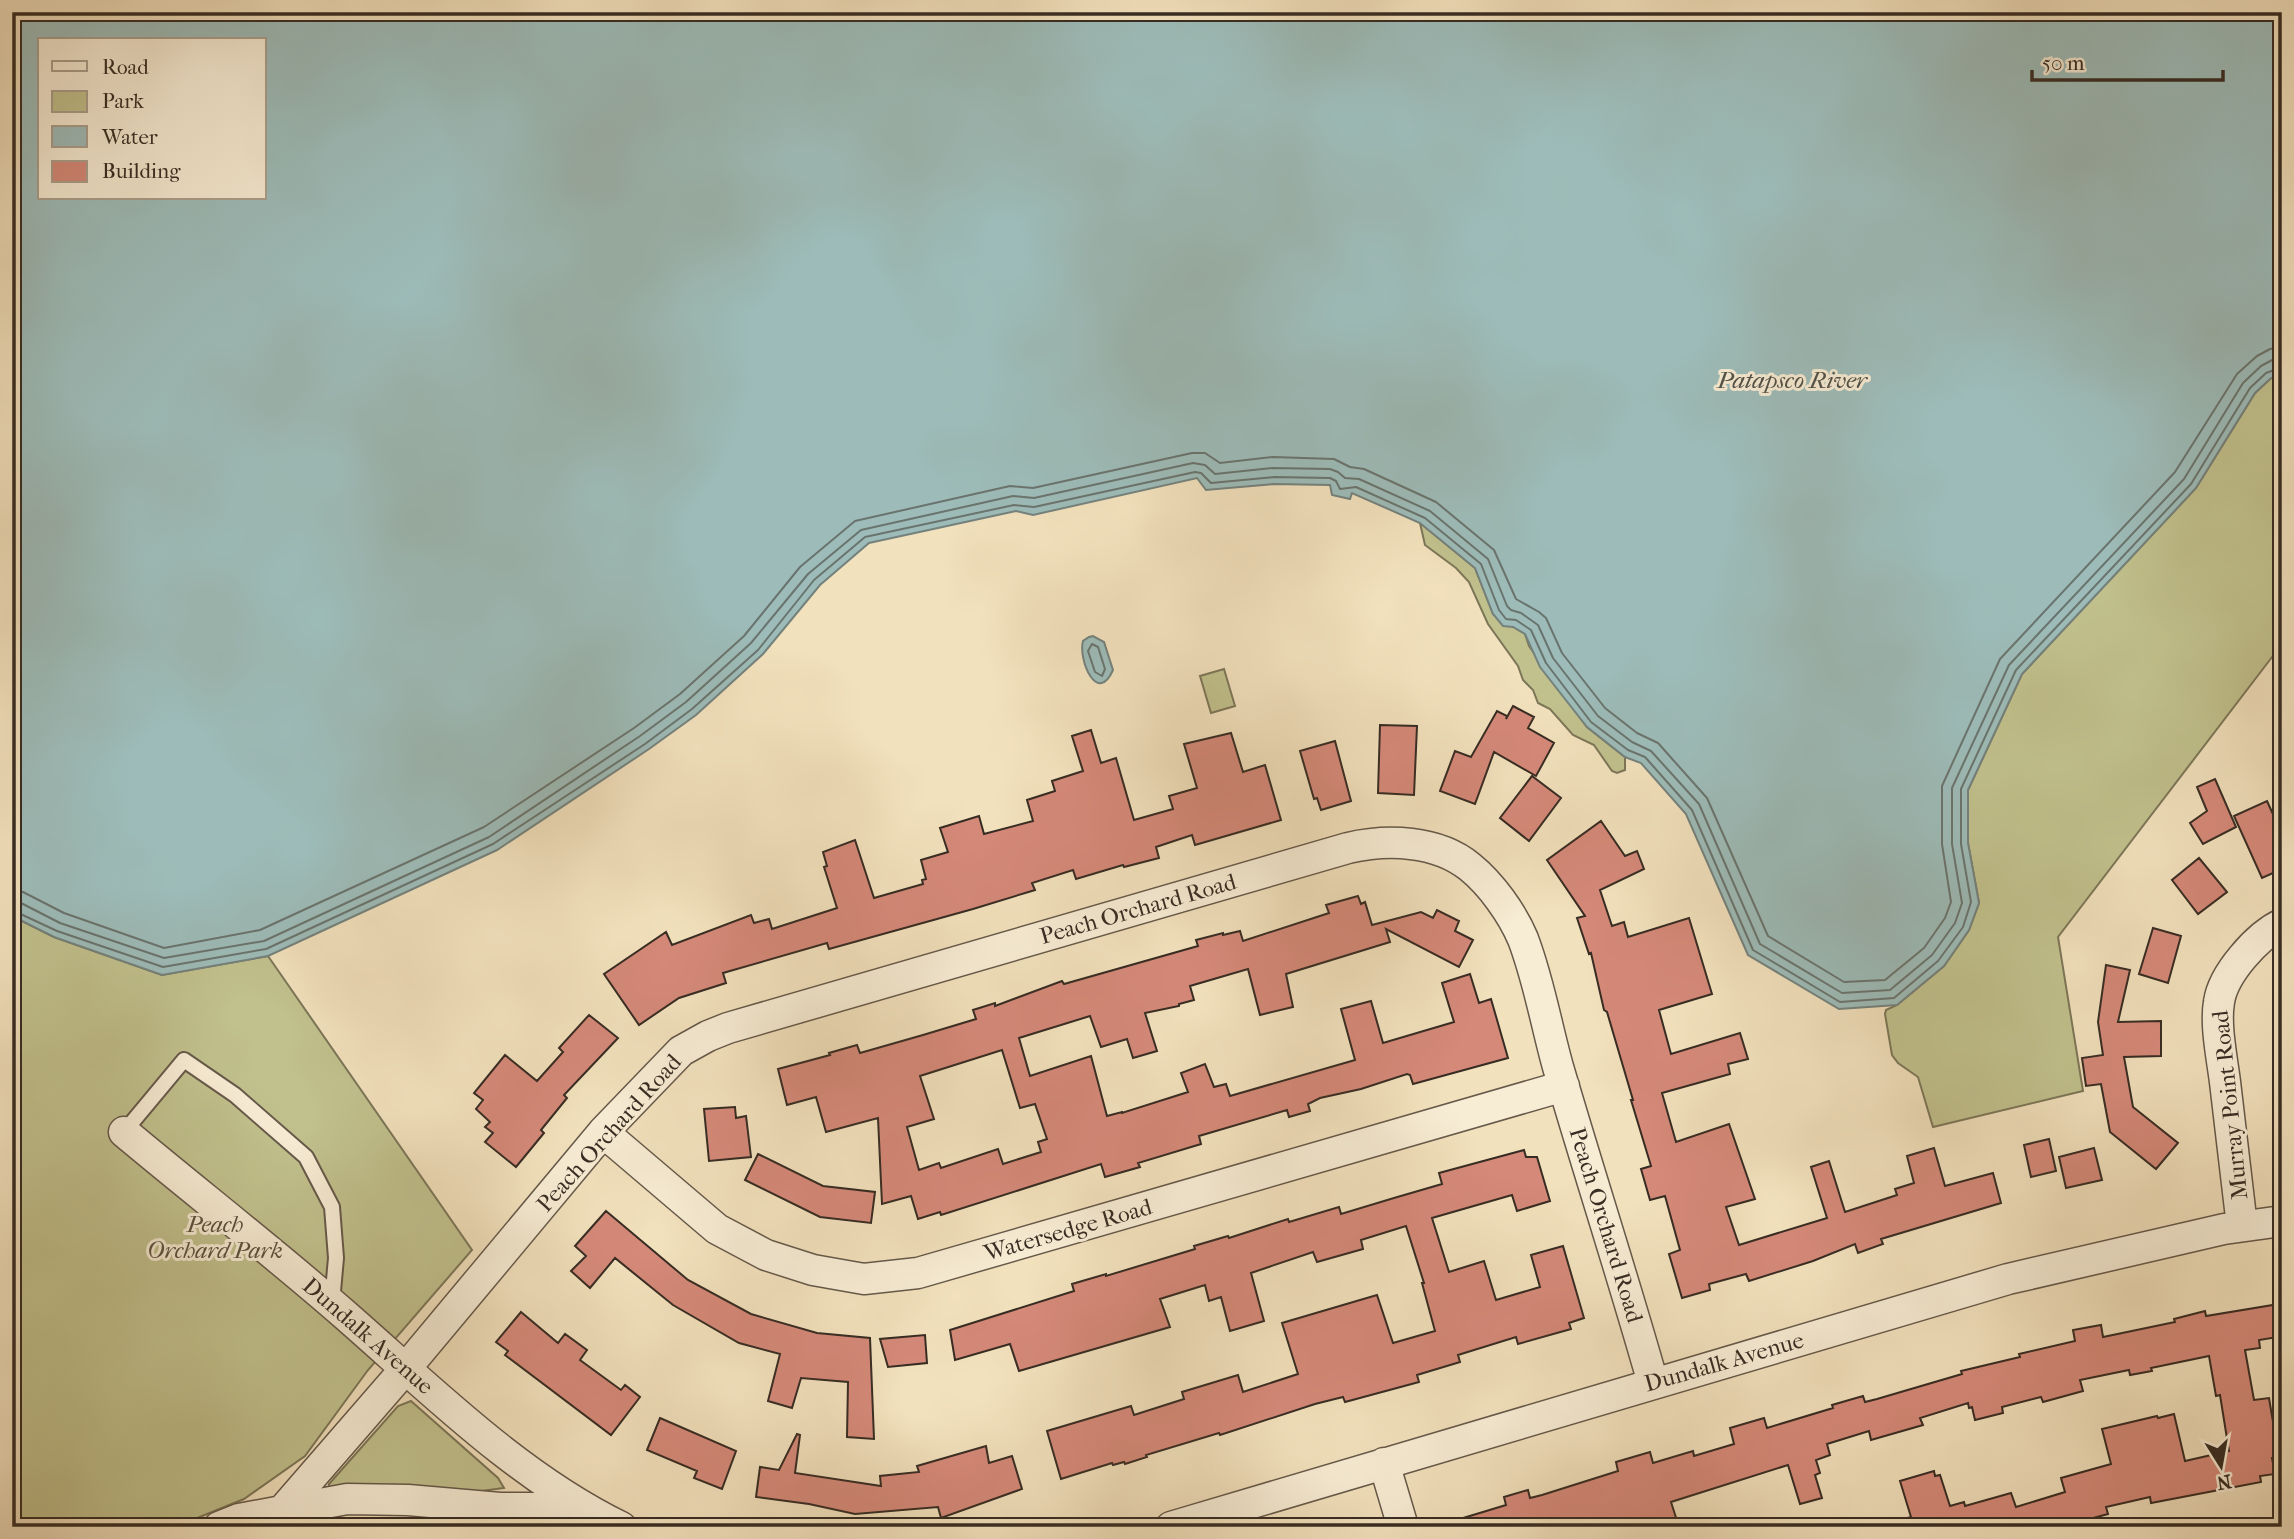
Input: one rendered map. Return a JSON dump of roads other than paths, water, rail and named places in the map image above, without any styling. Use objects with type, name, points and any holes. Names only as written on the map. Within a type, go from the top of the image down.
[{"type":"street","name":"Peach Orchard Road","points":[[282,1511],[406,1368],[603,1132],[681,1051],[729,1028],[1348,848],[1376,843],[1397,842],[1427,847],[1454,856],[1470,867],[1495,892],[1522,937],[1653,1383]]},
{"type":"street","name":"Murray Point Road","points":[[2242,1226],[2220,1040],[2219,1001],[2231,973],[2246,953],[2260,939],[2282,924]]},
{"type":"street","name":"Watersedge Road","points":[[603,1132],[717,1229],[766,1255],[798,1266],[864,1279],[918,1273],[1564,1086]]},
{"type":"street","name":"Dundalk Avenue","points":[[124,1132],[332,1304],[480,1433],[582,1508],[621,1527]]},
{"type":"street","name":"Dundalk Avenue","points":[[1171,1527],[2008,1279],[2242,1226],[2282,1221]]},
{"type":"street","points":[[1384,1463],[1404,1527]]},
{"type":"street","points":[[219,1527],[239,1519],[347,1499],[408,1500],[500,1508],[582,1508]]},
{"type":"lane","points":[[124,1132],[184,1060],[235,1095],[306,1157],[332,1207],[336,1258],[332,1304]]},
{"type":"water","name":"Patapsco River","points":[[12,12],[2282,12],[2282,372],[2255,393],[2196,488],[2022,674],[1968,790],[1968,843],[1979,903],[1969,930],[1944,966],[1897,1005],[1839,1009],[1748,955],[1686,814],[1641,763],[1625,757],[1587,727],[1540,667],[1525,634],[1513,627],[1503,626],[1493,614],[1475,568],[1420,523],[1352,493],[1350,499],[1332,495],[1330,485],[1274,484],[1206,490],[1197,478],[1033,515],[1016,511],[869,543],[820,585],[763,654],[696,715],[649,749],[497,850],[268,956],[162,975],[54,937],[12,916]]},
{"type":"water","points":[[1093,636],[1104,642],[1113,670],[1107,680],[1101,683],[1090,676],[1083,658],[1083,641]]},
{"type":"park label","name":"Peach Orchard Park","points":[[215,1237]]}]
